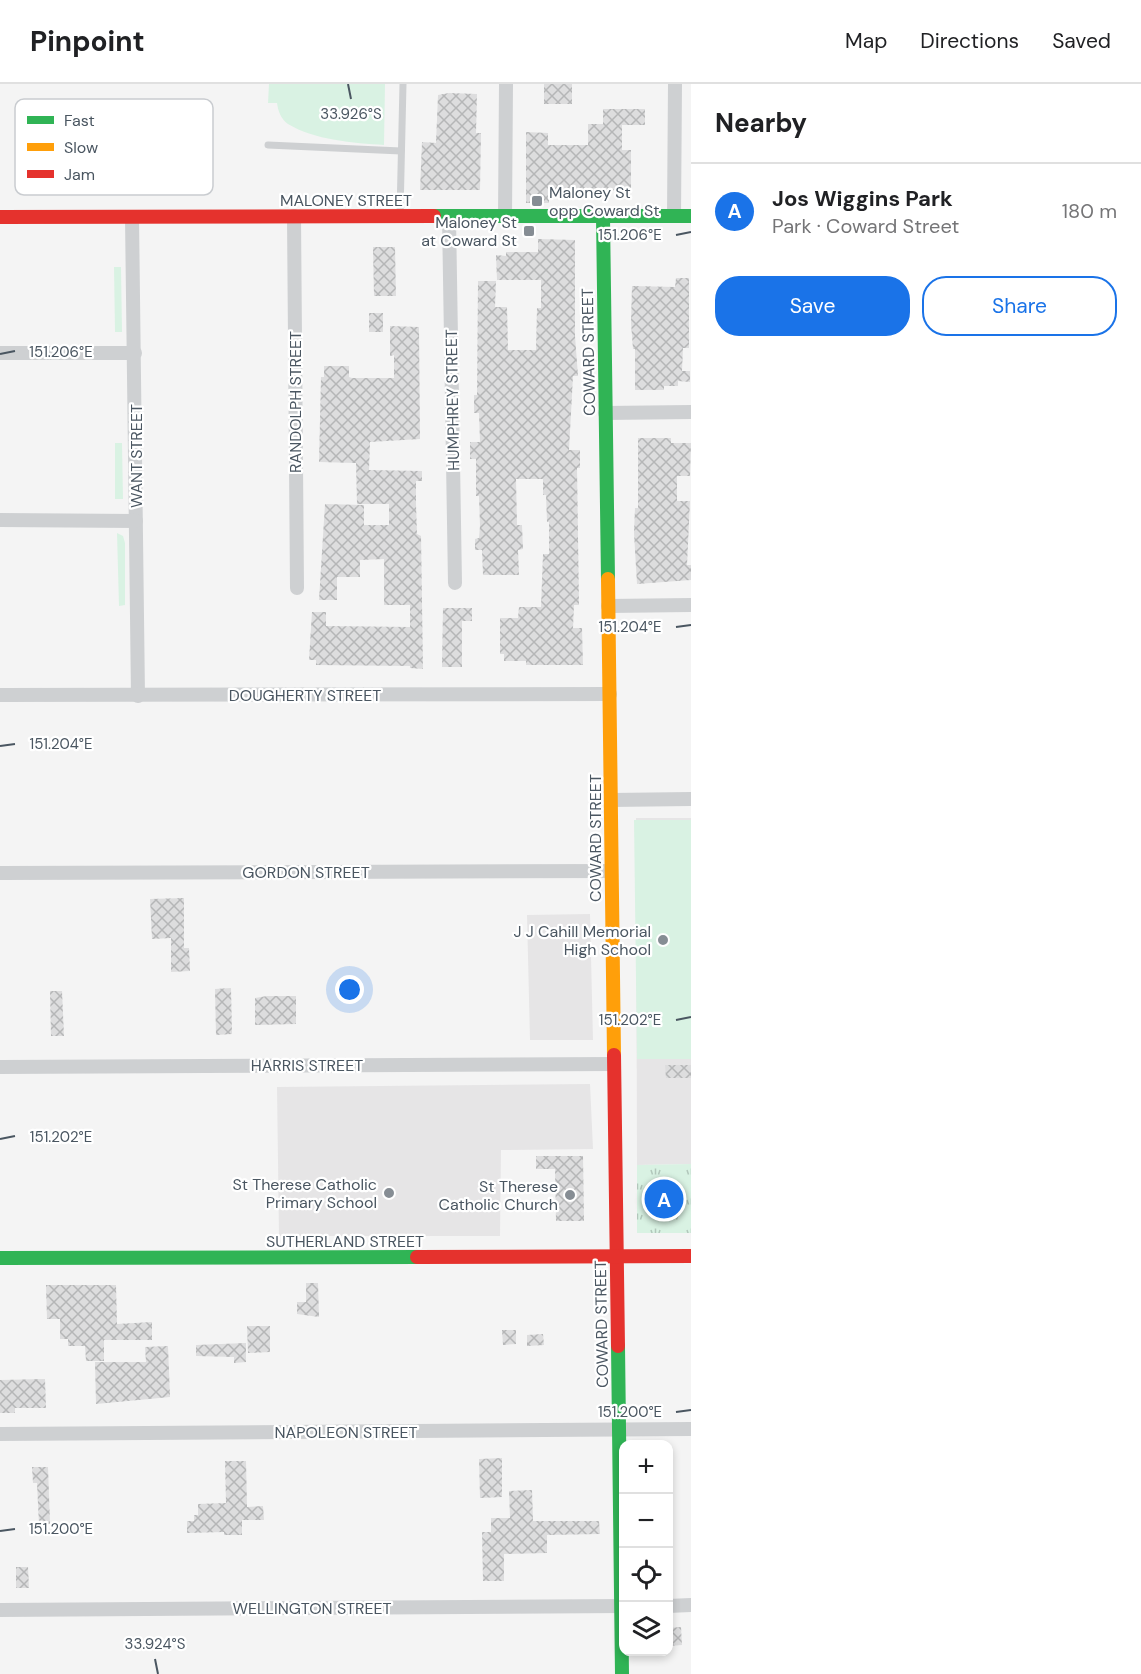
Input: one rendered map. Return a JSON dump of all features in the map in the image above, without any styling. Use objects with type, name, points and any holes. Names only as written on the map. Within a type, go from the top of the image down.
[{"type":"street","points":[[504,217],[506,84]]},
{"type":"street","points":[[674,216],[675,84]]},
{"type":"street","name":"RANDOLPH STREET","points":[[294,216],[297,588]]},
{"type":"street","name":"MALONEY STREET","points":[[0,217],[691,216]]},
{"type":"street","name":"WANT STREET","points":[[132,217],[138,696]]},
{"type":"street","name":"HUMPHREY STREET","points":[[449,217],[455,583]]},
{"type":"street","name":"COWARD STREET","points":[[603,217],[622,1602]]},
{"type":"street","points":[[0,353],[135,353]]},
{"type":"street","points":[[605,413],[691,412]]},
{"type":"street","points":[[0,520],[136,521]]},
{"type":"street","points":[[608,606],[691,605]]},
{"type":"street","name":"DOUGHERTY STREET","points":[[0,695],[610,694]]},
{"type":"street","points":[[611,800],[691,799]]},
{"type":"street","name":"GORDON STREET","points":[[0,873],[611,871]]},
{"type":"street","name":"HARRIS STREET","points":[[0,1067],[614,1064]]},
{"type":"street","name":"SUTHERLAND STREET","points":[[0,1258],[691,1256]]},
{"type":"street","name":"NAPOLEON STREET","points":[[0,1434],[691,1430]]},
{"type":"street","points":[[673,1605],[691,1605]]},
{"type":"street","name":"WELLINGTON STREET","points":[[0,1610],[619,1606]]},
{"type":"street","name":"COWARD STREET","points":[[622,1656],[622,1674]]},
{"type":"lane","points":[[400,217],[403,84]]},
{"type":"lane","points":[[268,145],[401,151]]},
{"type":"shaded area","name":"J J Cahill Memorial High School","points":[[636,818],[691,818],[691,1164],[637,1165]]},
{"type":"shaded area","points":[[590,914],[593,1040],[530,1040],[527,915]]},
{"type":"shaded area","name":"St Therese Catholic Primary School","points":[[590,1084],[593,1149],[501,1150],[500,1236],[279,1236],[277,1087]]},
{"type":"green space","points":[[269,84],[385,84],[384,145],[322,137],[288,124],[280,115],[277,103],[268,103]]},
{"type":"green space","points":[[114,267],[121,267],[122,332],[115,332]]},
{"type":"green space","points":[[115,443],[122,443],[123,499],[115,499]]},
{"type":"green space","points":[[117,533],[123,536],[125,543],[125,605],[119,606]]},
{"type":"green space","name":"J J Cahill Memorial High School","points":[[634,820],[691,820],[691,1059],[637,1059]]},
{"type":"green space","points":[[691,1164],[691,1233],[637,1233],[637,1165]]},
{"type":"building","points":[[544,84],[572,84],[572,104],[544,104]]},
{"type":"building","points":[[477,94],[476,133],[481,133],[480,190],[420,190],[422,142],[436,143],[438,95]]},
{"type":"building","points":[[603,109],[645,109],[645,125],[622,125],[622,150],[631,150],[631,190],[549,191],[549,203],[526,203],[526,132],[548,133],[548,145],[588,145],[588,124],[603,124]]},
{"type":"building","points":[[538,239],[575,240],[575,336],[578,376],[573,376],[569,450],[580,450],[580,468],[577,468],[579,605],[574,605],[573,628],[582,628],[583,665],[526,665],[526,661],[504,661],[504,654],[500,654],[500,618],[518,618],[519,607],[541,607],[543,554],[549,554],[549,522],[547,522],[546,495],[543,495],[543,479],[516,479],[517,525],[522,525],[523,549],[518,550],[519,575],[483,575],[482,550],[475,550],[475,539],[479,538],[480,526],[479,496],[476,496],[476,459],[470,459],[470,442],[480,442],[479,413],[474,413],[474,395],[477,395],[478,281],[496,281],[495,307],[507,307],[508,350],[536,350],[537,308],[541,308],[541,280],[497,280],[496,255],[506,256],[506,252],[538,252]]},
{"type":"building","points":[[373,247],[395,247],[396,296],[374,296]]},
{"type":"building","points":[[676,278],[689,278],[689,348],[683,348],[682,371],[690,371],[690,382],[678,381],[678,386],[664,386],[664,390],[635,390],[635,349],[633,349],[631,323],[632,286],[675,287]]},
{"type":"building","points":[[369,313],[383,313],[383,332],[369,332]]},
{"type":"building","points":[[390,326],[419,327],[420,439],[370,442],[369,470],[422,471],[422,481],[416,481],[416,504],[417,534],[421,536],[423,669],[410,668],[410,666],[316,665],[316,660],[309,660],[312,612],[326,612],[326,626],[410,627],[410,605],[384,605],[384,559],[360,560],[360,577],[337,577],[337,600],[319,600],[325,504],[364,505],[364,525],[389,525],[389,504],[357,504],[356,463],[319,462],[321,377],[324,377],[324,366],[349,366],[349,377],[352,378],[394,378],[394,355],[390,356]]},
{"type":"building","points":[[638,438],[671,438],[671,443],[691,443],[690,476],[677,476],[677,501],[690,501],[687,565],[691,565],[691,580],[637,584],[634,533],[635,508],[638,508]]},
{"type":"building","points":[[443,608],[472,608],[472,621],[462,621],[462,667],[442,667]]},
{"type":"building","points":[[184,898],[184,948],[189,948],[190,971],[171,972],[171,938],[152,939],[150,899]]},
{"type":"building","points":[[231,988],[232,1034],[216,1035],[215,989]]},
{"type":"building","points":[[50,991],[62,991],[64,1036],[51,1036]]},
{"type":"building","points":[[296,996],[296,1024],[255,1025],[255,998]]},
{"type":"building","points":[[665,1065],[691,1065],[691,1078],[666,1078]]},
{"type":"building","name":"St Therese Catholic Church","points":[[536,1156],[583,1156],[584,1221],[556,1221],[555,1169],[536,1169]]},
{"type":"building","points":[[306,1283],[318,1283],[319,1317],[297,1314],[297,1302],[306,1302]]},
{"type":"building","points":[[46,1285],[116,1285],[117,1324],[152,1322],[152,1340],[104,1340],[104,1361],[86,1361],[85,1346],[68,1346],[68,1339],[60,1339],[60,1319],[47,1319]]},
{"type":"building","points":[[247,1326],[270,1326],[270,1352],[248,1353]]},
{"type":"building","points":[[502,1330],[516,1330],[516,1344],[503,1345]]},
{"type":"building","points":[[543,1334],[544,1345],[527,1346],[527,1335]]},
{"type":"building","points":[[246,1343],[246,1362],[234,1363],[234,1357],[196,1356],[196,1345]]},
{"type":"building","points":[[168,1346],[170,1397],[96,1404],[95,1362],[146,1362],[145,1347]]},
{"type":"building","points":[[45,1379],[46,1408],[15,1408],[15,1413],[0,1413],[0,1380]]},
{"type":"building","points":[[502,1458],[502,1497],[480,1498],[479,1459]]},
{"type":"building","points":[[225,1461],[246,1461],[247,1507],[263,1506],[264,1520],[242,1520],[242,1535],[224,1535],[224,1532],[187,1533],[187,1521],[194,1521],[194,1515],[198,1515],[198,1504],[226,1503]]},
{"type":"building","points":[[32,1467],[48,1467],[50,1524],[39,1525],[37,1483],[33,1483]]},
{"type":"building","points":[[532,1490],[533,1521],[599,1521],[600,1534],[547,1535],[547,1553],[504,1554],[504,1581],[483,1581],[482,1532],[491,1532],[491,1518],[510,1518],[509,1491]]},
{"type":"building","points":[[16,1567],[28,1567],[29,1588],[16,1588]]},
{"type":"building","points":[[681,1627],[682,1645],[673,1646],[673,1628]]},
{"type":"traffic: fast","points":[[434,216],[691,216]]},
{"type":"traffic: fast","points":[[603,217],[608,579]]},
{"type":"traffic: fast","points":[[0,1258],[417,1257]]},
{"type":"traffic: fast","points":[[618,1346],[622,1674]]},
{"type":"traffic: slow","points":[[608,579],[614,1055]]},
{"type":"traffic: jam","points":[[0,217],[434,216]]},
{"type":"traffic: jam","points":[[614,1055],[618,1346]]},
{"type":"traffic: jam","points":[[417,1257],[691,1256]]},
{"type":"place","name":"Maloney St opp Coward St","points":[[537,201]]},
{"type":"place","name":"Maloney St at Coward St","points":[[529,231]]},
{"type":"place","name":"J J Cahill Memorial High School","points":[[663,940]]},
{"type":"place","name":"St Therese Catholic Primary School","points":[[389,1193]]},
{"type":"place","name":"St Therese Catholic Church","points":[[570,1195]]},
{"type":"place","name":"Jos Wiggins Park","points":[[664,1199]]}]
